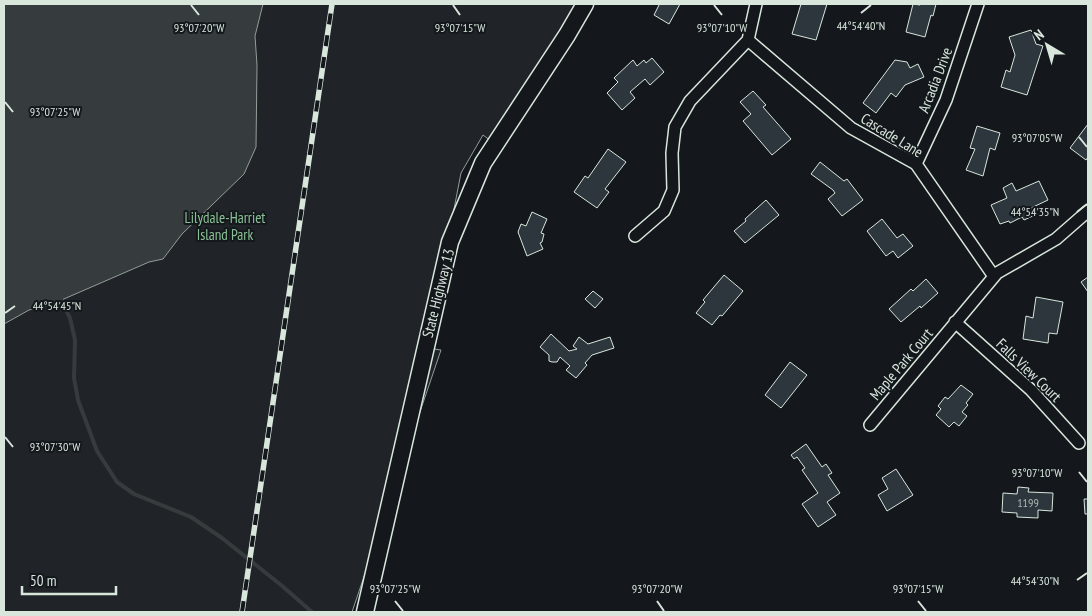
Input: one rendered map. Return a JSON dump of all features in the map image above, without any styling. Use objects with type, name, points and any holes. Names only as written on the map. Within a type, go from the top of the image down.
[{"type":"street","name":"State Highway 13","points":[[365,612],[450,242],[483,164],[585,4]]},
{"type":"street","points":[[635,236],[664,211],[673,190],[672,153],[675,126],[690,101],[748,40],[756,4]]},
{"type":"street","name":"Arcadia Drive","points":[[916,164],[946,100],[978,4]]},
{"type":"street","name":"Cascade Lane","points":[[748,40],[851,128],[916,164],[993,275],[997,273]]},
{"type":"street","name":"Maple Park Court","points":[[870,425],[997,273],[1056,239],[1088,211]]},
{"type":"street","name":"Falls View Court","points":[[955,322],[1031,390],[1079,443]]},
{"type":"green space","name":"Lilydale-Harriet Island Park","points":[[4,4],[583,4],[499,147],[483,135],[461,173],[427,348],[441,350],[352,612],[4,612]]},
{"type":"shaded area","points":[[4,4],[263,4],[255,36],[257,65],[256,147],[244,174],[182,234],[163,259],[149,262],[50,305],[29,310],[4,324]]},
{"type":"building","points":[[657,4],[680,4],[669,24],[654,15],[659,5]]},
{"type":"building","points":[[801,4],[827,4],[816,40],[792,34]]},
{"type":"building","points":[[913,4],[936,4],[925,37],[906,32]]},
{"type":"building","points":[[1031,30],[1036,44],[1043,46],[1027,95],[1001,87],[1006,70],[1010,72],[1015,55],[1009,37]]},
{"type":"building","points":[[652,58],[664,72],[650,85],[645,79],[630,92],[635,98],[622,110],[607,93],[618,82],[614,78],[633,60],[637,66],[644,60],[646,63]]},
{"type":"building","points":[[895,60],[907,62],[910,68],[918,64],[924,77],[905,85],[896,97],[891,93],[876,113],[863,103]]},
{"type":"building","points":[[753,91],[766,105],[763,107],[791,139],[772,155],[743,121],[751,114],[740,102]]},
{"type":"building","points":[[1088,124],[1088,157],[1086,160],[1070,148]]},
{"type":"building","points":[[977,126],[1000,133],[995,150],[990,148],[983,176],[966,170],[975,149],[970,148]]},
{"type":"building","points":[[608,149],[626,162],[605,189],[609,192],[597,208],[574,192],[585,176],[588,178]]},
{"type":"building","points":[[820,162],[844,181],[847,179],[863,200],[842,216],[828,199],[835,193],[833,190],[811,174]]},
{"type":"building","points":[[1039,181],[1048,200],[1031,208],[1035,215],[1024,220],[1022,217],[1010,223],[1009,221],[1000,224],[991,205],[1007,198],[1003,188],[1012,183],[1016,191]]},
{"type":"building","points":[[766,200],[779,215],[745,243],[734,231]]},
{"type":"building","points":[[532,212],[547,219],[541,233],[544,234],[540,243],[543,249],[527,256],[518,232],[521,224],[526,226]]},
{"type":"building","points":[[882,219],[897,238],[903,234],[913,246],[898,258],[893,251],[886,256],[867,231]]},
{"type":"building","points":[[724,275],[743,291],[712,325],[696,313],[705,302],[703,300]]},
{"type":"building","points":[[1088,277],[1088,292],[1081,282]]},
{"type":"building","points":[[926,279],[938,293],[901,322],[889,309],[911,289],[913,291]]},
{"type":"building","points":[[593,291],[603,299],[595,308],[585,299]]},
{"type":"building","points":[[1036,297],[1063,302],[1057,334],[1049,333],[1048,343],[1023,339],[1026,316],[1033,318]]},
{"type":"building","points":[[551,334],[569,351],[577,349],[573,346],[579,337],[588,344],[610,337],[614,348],[592,355],[585,363],[587,365],[576,378],[566,370],[570,366],[560,357],[557,362],[549,361],[549,355],[540,347]]},
{"type":"building","points":[[790,362],[807,375],[781,408],[765,395]]},
{"type":"building","points":[[961,385],[973,394],[962,412],[967,416],[959,426],[954,422],[949,427],[936,415],[941,409],[938,406],[945,397],[948,399]]},
{"type":"building","points":[[806,444],[822,467],[826,464],[832,473],[828,475],[840,493],[827,502],[836,515],[818,527],[802,504],[818,493],[802,470],[805,468],[797,457],[794,459],[791,455]]},
{"type":"building","points":[[896,469],[913,495],[887,511],[878,495],[888,489],[882,478]]},
{"type":"building","points":[[1018,487],[1029,488],[1028,492],[1053,493],[1052,511],[1038,510],[1038,518],[1017,517],[1017,513],[1002,512],[1003,493],[1017,494]]},
{"type":"building","points":[[1084,499],[1088,499],[1088,514],[1085,514]]},
{"type":"waterway","points":[[61,300],[70,318],[75,340],[74,378],[78,400],[97,451],[117,482],[134,494],[191,517],[222,538],[312,612]]},
{"type":"railway","points":[[242,612],[332,4]]}]
